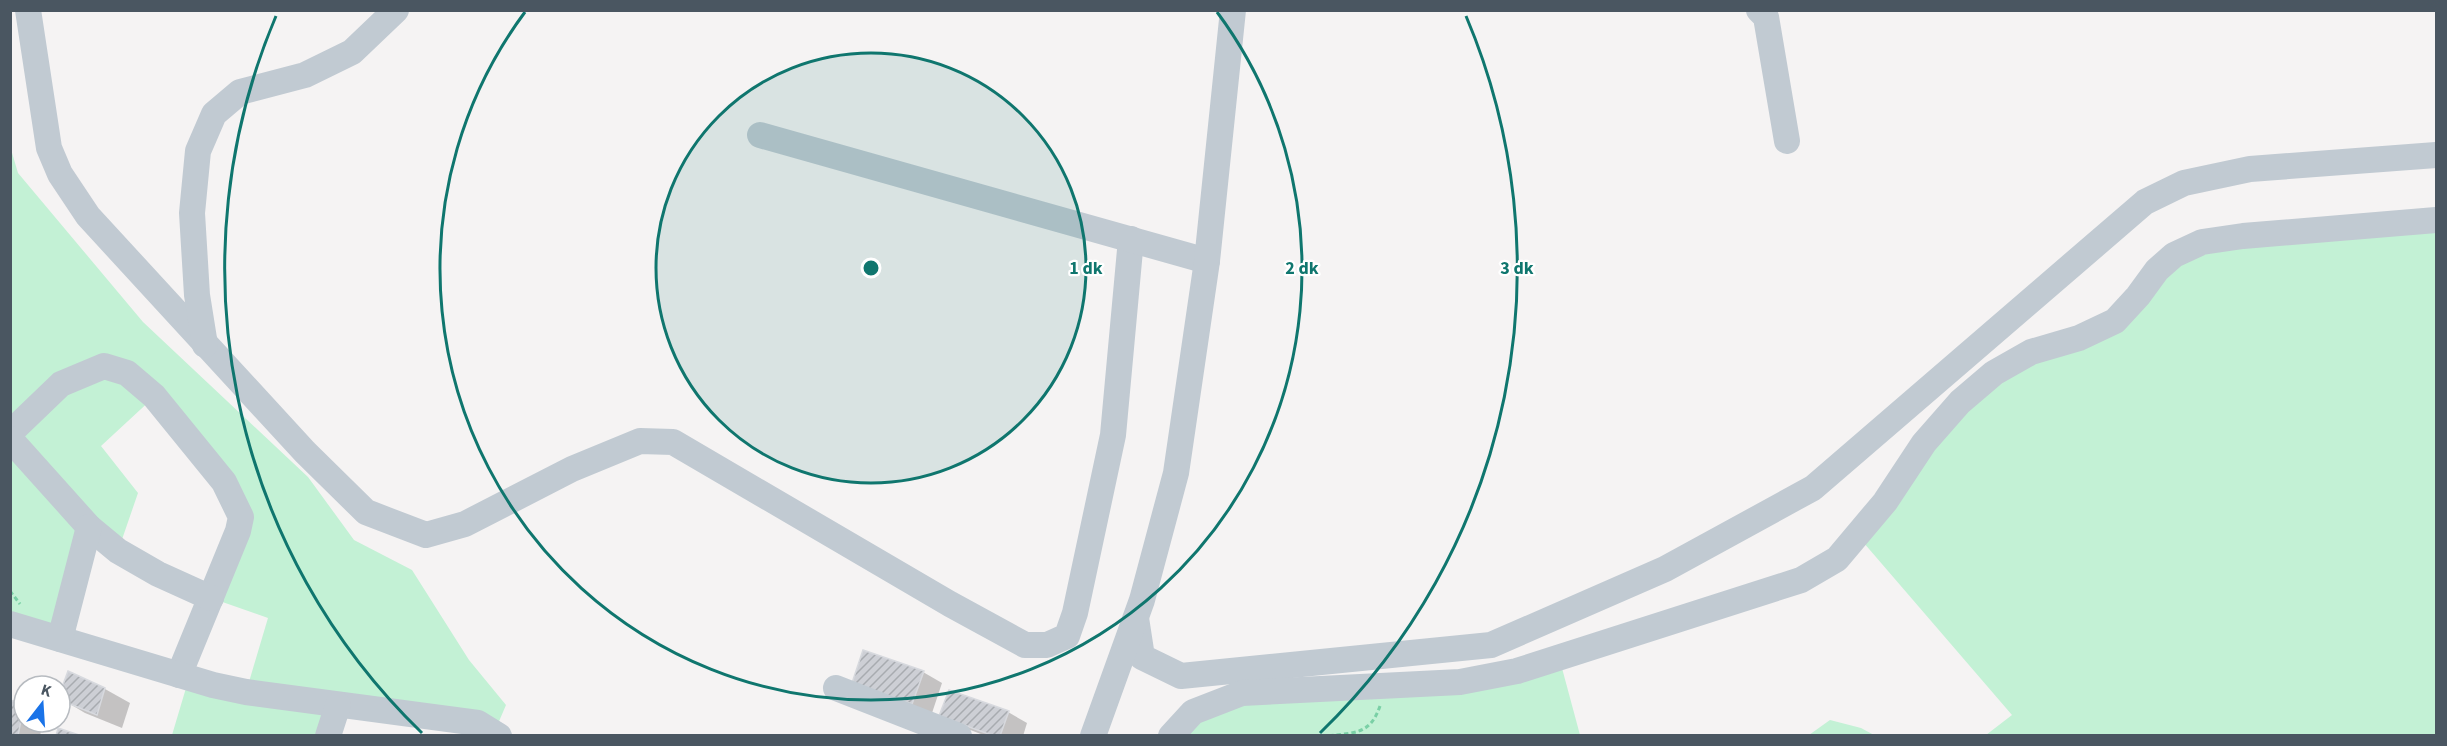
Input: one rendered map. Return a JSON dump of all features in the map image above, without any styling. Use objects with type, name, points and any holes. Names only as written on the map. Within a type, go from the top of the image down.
[{"type":"street","points":[[28,10],[49,148],[60,174],[88,216],[305,452],[366,512],[426,535],[465,524],[572,469],[640,441],[673,442],[1024,645],[1047,645],[1067,636],[1113,435],[1131,239]]},
{"type":"street","points":[[205,345],[197,295],[192,213],[198,151],[214,114],[240,92],[305,75],[352,52],[396,10]]},
{"type":"street","points":[[1093,735],[1136,618],[1176,473],[1207,261],[1233,10]]},
{"type":"street","points":[[1759,10],[1766,17],[1787,141]]},
{"type":"street","points":[[760,135],[1207,261]]},
{"type":"street","points":[[1136,618],[1142,657],[1181,676],[1491,645],[1665,569],[1813,488],[2145,202],[2184,183],[2250,169],[2436,155]]},
{"type":"street","points":[[1171,735],[1193,712],[1242,693],[1460,682],[1516,671],[1801,580],[1837,559],[1885,502],[1924,443],[1960,402],[1994,373],[2031,352],[2079,338],[2115,321],[2138,296],[2157,270],[2174,255],[2202,242],[2243,236],[2436,220]]},
{"type":"street","points":[[10,433],[61,384],[104,366],[127,373],[154,396],[220,477],[241,517],[238,531],[179,675]]},
{"type":"street","points":[[10,439],[89,527],[118,550],[158,574],[211,598]]},
{"type":"street","points":[[60,639],[89,527]]},
{"type":"street","points":[[10,624],[179,675],[257,695],[338,705],[488,729]]},
{"type":"street","points":[[836,688],[959,735]]},
{"type":"street","points":[[328,735],[338,705]]},
{"type":"path","points":[[1329,735],[1363,731],[1375,720],[1388,685]]},
{"type":"green space","points":[[10,146],[18,173],[143,322],[308,477],[354,540],[412,570],[469,660],[506,705],[494,733],[338,705],[328,735],[172,735],[189,678],[246,692],[268,618],[211,598],[240,517],[154,397],[101,446],[138,493],[118,551],[89,527],[60,639],[11,624]]},
{"type":"green space","points":[[2436,220],[2436,735],[1986,735],[2012,715],[1857,535],[1960,402],[2079,338],[2174,255]]},
{"type":"green space","points":[[1559,657],[1580,735],[1171,736],[1193,712],[1312,688]]},
{"type":"green space","points":[[1830,720],[1861,728],[1874,735],[1809,735]]},
{"type":"building","points":[[863,650],[924,671],[912,704],[852,683]]},
{"type":"building","points":[[68,671],[105,688],[97,715],[72,705],[72,674],[67,674]]},
{"type":"building","points":[[949,690],[1009,711],[1000,736],[994,736],[939,716]]},
{"type":"building","points":[[10,700],[12,701],[12,734],[18,734],[18,736],[10,736]]},
{"type":"building","points":[[72,733],[82,736],[56,736],[56,734]]}]
